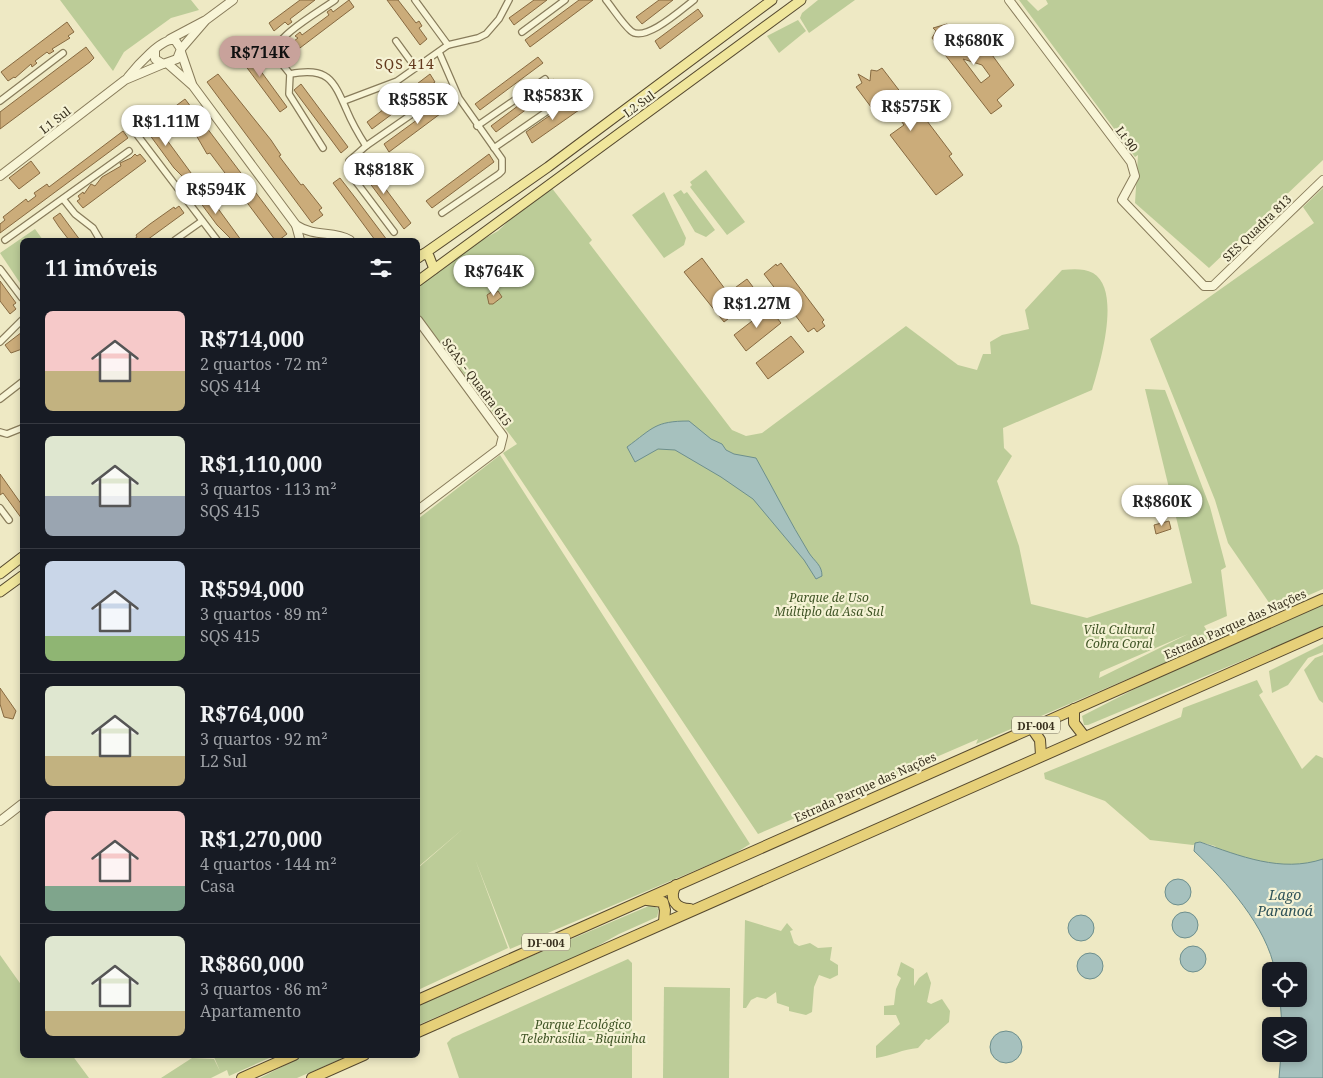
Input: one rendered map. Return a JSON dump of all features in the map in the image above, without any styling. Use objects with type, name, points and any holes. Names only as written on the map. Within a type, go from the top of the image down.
[{"type":"highway","name":"Estrada Parque das Nações","points":[[420,999],[565,933],[646,900],[1031,727],[1323,599]]},
{"type":"highway","name":"DF-004","points":[[420,1031],[692,909],[1323,632]]},
{"type":"highway","points":[[1074,709],[1074,723],[1084,736]]},
{"type":"highway","points":[[1031,727],[1039,736],[1041,755]]},
{"type":"highway","points":[[676,886],[673,896],[676,905],[680,908],[692,909]]},
{"type":"highway","points":[[646,900],[662,902],[665,910],[664,922]]},
{"type":"highway","points":[[242,1078],[287,1058]]},
{"type":"highway","points":[[312,1078],[357,1058]]},
{"type":"main road","name":"L2 Sul","points":[[420,256],[548,167],[772,0]]},
{"type":"main road","name":"L2 Sul","points":[[420,280],[801,0]]},
{"type":"main road","points":[[420,256],[429,256],[434,269]]},
{"type":"main road","points":[[0,574],[20,559]]},
{"type":"main road","points":[[0,592],[20,577]]},
{"type":"street","points":[[233,0],[206,20],[170,39],[155,51],[155,59],[165,64],[192,86],[296,225],[299,238]]},
{"type":"street","points":[[323,148],[289,94],[290,74],[274,54],[274,49],[284,36],[335,0]]},
{"type":"street","points":[[415,0],[448,45]]},
{"type":"street","points":[[344,101],[397,81],[448,45],[478,38],[486,34],[499,19],[509,0]]},
{"type":"street","points":[[522,32],[565,0]]},
{"type":"street","points":[[606,0],[631,31],[640,34],[653,30],[694,0]]},
{"type":"street","name":"Lt 90","points":[[1009,0],[1132,165],[1134,179],[1122,200],[1204,286]]},
{"type":"street","points":[[165,64],[177,59],[181,51],[206,20]]},
{"type":"street","points":[[170,39],[178,42],[192,86]]},
{"type":"street","points":[[396,41],[416,68]]},
{"type":"street","name":"L1 Sul","points":[[0,176],[125,80],[155,51]]},
{"type":"street","points":[[439,52],[459,98],[502,160],[502,171],[442,213]]},
{"type":"street","points":[[0,102],[64,53]]},
{"type":"street","name":"L1 Sul","points":[[125,80],[165,64]]},
{"type":"street","points":[[290,74],[306,71],[319,72],[328,77],[344,101],[346,110],[366,146]]},
{"type":"street","points":[[477,126],[545,79]]},
{"type":"street","points":[[394,232],[349,172],[349,161],[366,146],[441,94]]},
{"type":"street","points":[[494,148],[562,101]]},
{"type":"street","points":[[136,132],[215,238]]},
{"type":"street","points":[[6,240],[130,151]]},
{"type":"street","name":"SES Quadra 813","points":[[1204,286],[1213,286],[1323,180]]},
{"type":"street","points":[[63,199],[75,214],[93,228],[99,238]]},
{"type":"street","points":[[178,238],[202,221]]},
{"type":"street","points":[[296,225],[317,234],[330,234],[343,238]]},
{"type":"street","points":[[325,238],[330,234]]},
{"type":"street","points":[[0,269],[20,295]]},
{"type":"street","points":[[0,342],[20,322]]},
{"type":"street","name":"SGAS - Quadra 615","points":[[420,323],[503,436],[500,448],[420,508]]},
{"type":"street","points":[[0,398],[20,383]]},
{"type":"street","points":[[0,432],[7,434],[20,429]]},
{"type":"street","points":[[0,508],[10,520]]},
{"type":"street","points":[[0,821],[20,806]]},
{"type":"green space","points":[[60,0],[191,0],[199,10],[171,18],[124,52],[113,71]]},
{"type":"green space","points":[[818,0],[855,0],[809,33],[800,18],[802,13]]},
{"type":"green space","points":[[1019,0],[1027,0],[1038,11],[1048,4],[1046,0],[1323,0],[1323,160],[1209,268],[1135,203],[1138,155],[1135,157]]},
{"type":"green space","points":[[798,20],[806,31],[779,53],[767,36]]},
{"type":"green space","points":[[706,170],[745,222],[727,235],[690,187],[692,185],[690,182]]},
{"type":"green space","name":"Parque de Uso Múltiplo da Asa Sul","points":[[551,187],[592,240],[589,243],[732,430],[746,436],[762,433],[906,326],[958,365],[977,370],[983,354],[991,354],[990,342],[1002,335],[1029,329],[1025,310],[1062,270],[1074,269],[1093,273],[1102,282],[1108,311],[1100,363],[1092,390],[1003,428],[1004,448],[1012,456],[997,481],[1019,546],[1031,604],[1087,618],[1192,583],[1145,389],[1165,390],[1210,507],[1226,567],[1221,570],[1227,616],[1204,626],[1214,642],[976,744],[978,739],[758,834],[503,453],[517,444],[420,316],[420,284],[473,245],[498,231],[519,211]],"holes":[[[1188,634],[1099,678],[1100,672]]]},
{"type":"green space","points":[[1323,188],[1323,589],[1274,610],[1228,543],[1215,500],[1150,339],[1314,223],[1303,207]]},
{"type":"green space","points":[[681,190],[684,194],[687,192],[715,230],[706,237],[695,232],[673,195]]},
{"type":"green space","points":[[664,192],[686,238],[684,245],[664,258],[632,215]]},
{"type":"green space","points":[[35,229],[42,238],[22,238]]},
{"type":"green space","points":[[20,239],[20,283],[0,253]]},
{"type":"green space","points":[[500,455],[750,844],[734,854],[510,949],[475,859],[508,948],[420,989],[420,866],[464,828],[420,865],[420,517]]},
{"type":"green space","points":[[1323,604],[1323,627],[1088,725],[1084,725],[1082,716],[1160,676]]},
{"type":"green space","points":[[1323,644],[1323,652],[1308,658],[1288,685],[1272,693],[1269,671]]},
{"type":"green space","points":[[1323,655],[1323,703],[1319,700],[1304,670],[1315,658]]},
{"type":"green space","points":[[1257,680],[1263,692],[1259,695],[1302,769],[1316,755],[1323,758],[1323,877],[1292,962],[1284,962],[1215,846],[1200,842],[1193,845],[1150,840],[1105,801],[1045,779],[1044,773],[1181,717],[1183,708]]},
{"type":"green space","points":[[651,905],[659,909],[657,917],[619,934],[585,953],[420,1024],[420,1004]]},
{"type":"green space","points":[[745,920],[781,931],[787,923],[793,930],[790,931],[794,943],[799,946],[810,943],[818,948],[832,947],[830,960],[838,965],[838,975],[830,979],[819,975],[814,987],[812,1012],[806,1015],[789,1011],[789,1007],[777,1003],[776,992],[766,999],[757,997],[751,1000],[746,1008],[743,1008]]},
{"type":"green space","points":[[0,955],[20,983],[20,1058],[74,1058],[89,1078],[0,1078]]},
{"type":"green space","name":"Parque Ecológico Telebrasília - Biquinha","points":[[628,959],[632,963],[632,1078],[459,1078],[447,1043],[452,1038]]},
{"type":"green space","points":[[901,962],[914,969],[914,986],[919,978],[927,972],[931,983],[927,1002],[931,1004],[942,999],[950,1011],[949,1022],[929,1040],[926,1039],[918,1048],[876,1058],[876,1046],[900,1024],[896,1015],[884,1015],[884,1006],[894,1005],[896,989],[901,978],[897,975]]},
{"type":"green space","points":[[664,987],[730,988],[729,1078],[663,1078]]},
{"type":"green space","points":[[192,1058],[214,1059],[220,1071],[214,1058],[269,1058],[229,1076],[227,1070],[211,1078],[161,1078]]},
{"type":"green space","points":[[299,1058],[343,1058],[297,1078],[260,1078]]},
{"type":"water","points":[[689,421],[711,439],[722,444],[726,450],[734,454],[756,458],[809,553],[819,566],[822,576],[816,579],[804,560],[753,499],[721,477],[675,450],[658,449],[635,462],[627,447],[661,424]]},
{"type":"water","name":"Lago Paranoá","points":[[1200,842],[1230,853],[1276,863],[1307,863],[1323,859],[1323,1078],[1279,1078],[1280,1062],[1307,1062],[1307,1017],[1281,1017],[1281,1007],[1307,1007],[1307,962],[1273,962],[1263,938],[1244,906],[1219,876],[1194,851],[1195,843]]},
{"type":"water","points":[[1178,879],[1187,883],[1191,892],[1187,901],[1178,905],[1169,901],[1165,892],[1169,883]]},
{"type":"water","points":[[1185,912],[1194,916],[1198,925],[1194,934],[1185,938],[1176,934],[1172,925],[1176,916]]},
{"type":"water","points":[[1081,915],[1090,919],[1094,928],[1090,937],[1081,941],[1072,937],[1068,928],[1072,919]]},
{"type":"water","points":[[1193,946],[1202,950],[1206,959],[1202,968],[1193,972],[1184,968],[1180,959],[1184,950]]},
{"type":"water","points":[[1090,953],[1099,957],[1103,966],[1099,975],[1090,979],[1081,975],[1077,966],[1081,957]]},
{"type":"water","points":[[1006,1031],[1012,1032],[1017,1036],[1021,1041],[1021,1053],[1017,1058],[1012,1062],[1006,1063],[1000,1062],[995,1058],[991,1053],[990,1047],[991,1041],[995,1036],[1000,1032]]},
{"type":"building","points":[[300,0],[315,0],[290,19],[292,22],[288,25],[285,22],[274,31],[269,23]]},
{"type":"building","points":[[349,0],[354,7],[292,54],[286,47],[298,38],[295,36],[300,32],[302,35],[329,15],[327,12],[331,9],[333,12]]},
{"type":"building","points":[[387,0],[398,0],[416,23],[419,21],[422,26],[419,28],[427,39],[420,45]]},
{"type":"building","points":[[534,0],[547,0],[514,25],[509,18]]},
{"type":"building","points":[[579,0],[593,0],[530,47],[525,40]]},
{"type":"building","points":[[659,0],[673,0],[642,24],[636,17]]},
{"type":"building","points":[[698,9],[703,16],[660,49],[655,41]]},
{"type":"building","points":[[67,22],[74,32],[68,36],[70,38],[52,49],[54,51],[49,54],[47,52],[35,61],[37,63],[32,67],[31,64],[15,78],[8,81],[1,72]]},
{"type":"building","points":[[947,24],[961,35],[965,30],[976,34],[975,41],[961,39],[971,58],[980,48],[987,48],[1014,85],[997,100],[1002,106],[991,114],[932,38],[936,31],[933,28]],"holes":[[[963,59],[982,65],[990,76],[981,83]]]},
{"type":"building","points":[[241,44],[287,107],[280,112],[233,49]]},
{"type":"building","points":[[86,47],[94,58],[90,62],[0,129],[0,112]]},
{"type":"building","points":[[538,57],[543,63],[480,110],[475,104]]},
{"type":"building","points":[[882,68],[905,98],[909,96],[913,101],[909,104],[917,116],[921,113],[952,154],[949,156],[963,175],[936,195],[890,135],[904,125],[897,115],[889,117],[885,115],[880,119],[856,87],[862,83],[858,74],[870,81],[871,70],[877,71]]},
{"type":"building","points":[[218,74],[271,140],[281,155],[279,156],[301,185],[303,184],[322,208],[319,210],[323,215],[312,223],[207,82]]},
{"type":"building","points":[[430,74],[435,82],[372,129],[367,122]]},
{"type":"building","points":[[554,79],[559,85],[496,132],[491,126]]},
{"type":"building","points":[[301,84],[348,147],[341,153],[294,90]]},
{"type":"building","points":[[447,98],[452,105],[389,152],[384,144]]},
{"type":"building","points":[[570,98],[579,110],[532,143],[526,132],[565,105]]},
{"type":"building","points":[[185,99],[287,234],[282,238],[274,238],[210,153],[207,154],[192,128],[190,130],[173,108]]},
{"type":"building","points":[[147,113],[194,177],[187,181],[174,168],[141,123],[143,122],[140,118]]},
{"type":"building","points":[[123,131],[128,138],[0,233],[0,224],[5,220],[3,217],[26,199],[28,202],[36,196],[34,193],[47,184],[49,187]]},
{"type":"building","points":[[135,154],[137,156],[140,154],[146,161],[83,208],[77,201],[80,199],[78,196],[83,192],[84,194],[91,184],[95,186],[102,177],[121,166],[120,163]]},
{"type":"building","points":[[489,154],[494,162],[432,208],[426,201]]},
{"type":"building","points":[[364,160],[411,223],[404,229],[357,166]]},
{"type":"building","points":[[31,161],[40,173],[19,189],[9,178]]},
{"type":"building","points":[[340,178],[385,238],[374,238],[333,183]]},
{"type":"building","points":[[203,188],[240,238],[230,238],[217,225],[197,198],[199,197],[196,193]]},
{"type":"building","points":[[179,206],[184,213],[150,238],[136,238],[136,235],[150,224],[174,207],[175,209]]},
{"type":"building","points":[[60,213],[79,238],[67,238],[53,218]]},
{"type":"building","points":[[702,258],[728,293],[747,279],[759,295],[724,322],[684,272]]},
{"type":"building","points":[[781,263],[824,320],[822,322],[825,326],[817,332],[814,328],[808,332],[764,274],[776,264],[777,266]]},
{"type":"building","points":[[0,281],[16,303],[13,305],[16,309],[10,314],[0,301]]},
{"type":"building","points":[[493,291],[494,294],[498,291],[502,297],[493,304],[489,304],[487,295]]},
{"type":"building","points":[[769,308],[781,323],[746,351],[734,335]]},
{"type":"building","points":[[20,334],[20,350],[11,353],[5,345]]},
{"type":"building","points":[[791,336],[804,352],[768,379],[756,363]]},
{"type":"building","points":[[0,474],[20,502],[20,516],[3,493],[0,495]]},
{"type":"building","points":[[1169,521],[1171,529],[1156,534],[1154,525]]},
{"type":"building","points":[[0,688],[16,711],[13,719],[4,717],[0,704]]},
{"type":"district","name":"SQS 414","points":[[405,63]]},
{"type":"park label","name":"Vila Cultural Cobra Coral","points":[[1119,636]]}]
